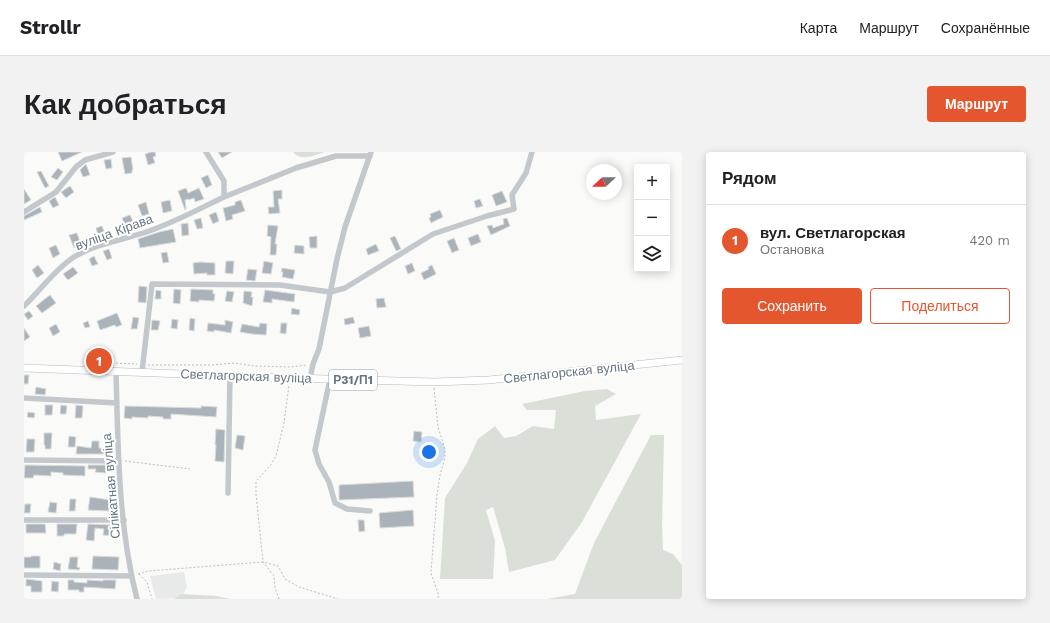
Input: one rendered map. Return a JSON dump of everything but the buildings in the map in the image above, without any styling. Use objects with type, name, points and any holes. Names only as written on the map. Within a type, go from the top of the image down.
[{"type":"main road","name":"Светлагорская вуліца","points":[[24,368],[116,371],[142,368],[230,376],[434,382],[489,380],[682,360]]},
{"type":"street","points":[[24,212],[56,192],[76,167],[85,160],[113,152]]},
{"type":"street","points":[[206,152],[224,181],[224,197]]},
{"type":"street","points":[[142,368],[152,284],[280,285],[330,292],[345,288],[433,234],[487,216],[514,209],[512,195],[526,173],[532,152]]},
{"type":"street","points":[[310,378],[313,364],[319,349],[345,227],[370,154]]},
{"type":"street","name":"вуліца Кірава","points":[[24,306],[48,280],[73,258],[92,248],[147,232],[176,221],[224,197],[296,168],[336,156],[370,154]]},
{"type":"street","name":"Сілікатная вуліца","points":[[116,371],[119,461],[124,520],[131,576],[137,599]]},
{"type":"street","points":[[228,493],[230,376]]},
{"type":"street","points":[[330,379],[315,450],[319,464],[329,482],[335,502],[347,509],[370,511]]},
{"type":"street","points":[[24,398],[117,403]]},
{"type":"street","points":[[24,460],[119,461]]},
{"type":"street","points":[[24,520],[124,520]]},
{"type":"street","points":[[24,575],[131,576]]},
{"type":"path","points":[[108,363],[142,368],[234,363],[254,366],[290,367],[313,364]]},
{"type":"path","points":[[279,599],[275,588],[274,576],[263,562],[256,481],[270,466],[276,456],[284,423],[290,378]]},
{"type":"path","points":[[434,382],[438,427],[445,449],[445,458],[440,475],[437,495],[431,573],[439,596],[437,599]]},
{"type":"path","points":[[119,461],[190,469]]},
{"type":"path","points":[[152,599],[147,582],[139,573],[263,562],[278,566],[285,579],[299,587],[338,599]]},
{"type":"shaded area","points":[[293,152],[325,152],[313,156],[300,157]]},
{"type":"shaded area","points":[[607,389],[616,394],[595,406],[596,420],[641,414],[582,522],[555,560],[509,572],[505,548],[493,507],[486,510],[495,541],[493,579],[440,579],[445,498],[467,463],[478,439],[495,426],[504,438],[516,436],[533,426],[554,429],[556,410],[527,410],[522,404],[585,391]]},
{"type":"shaded area","points":[[651,435],[664,435],[662,525],[663,550],[673,554],[682,565],[682,599],[547,599],[575,594],[594,543]]},
{"type":"shaded area","points":[[184,572],[187,587],[181,598],[156,599],[150,576]]},
{"type":"shaded area","points":[[181,594],[217,596],[230,599],[174,599]]},
{"type":"place","name":"вул. Светлагорская","points":[[99,361]]}]
